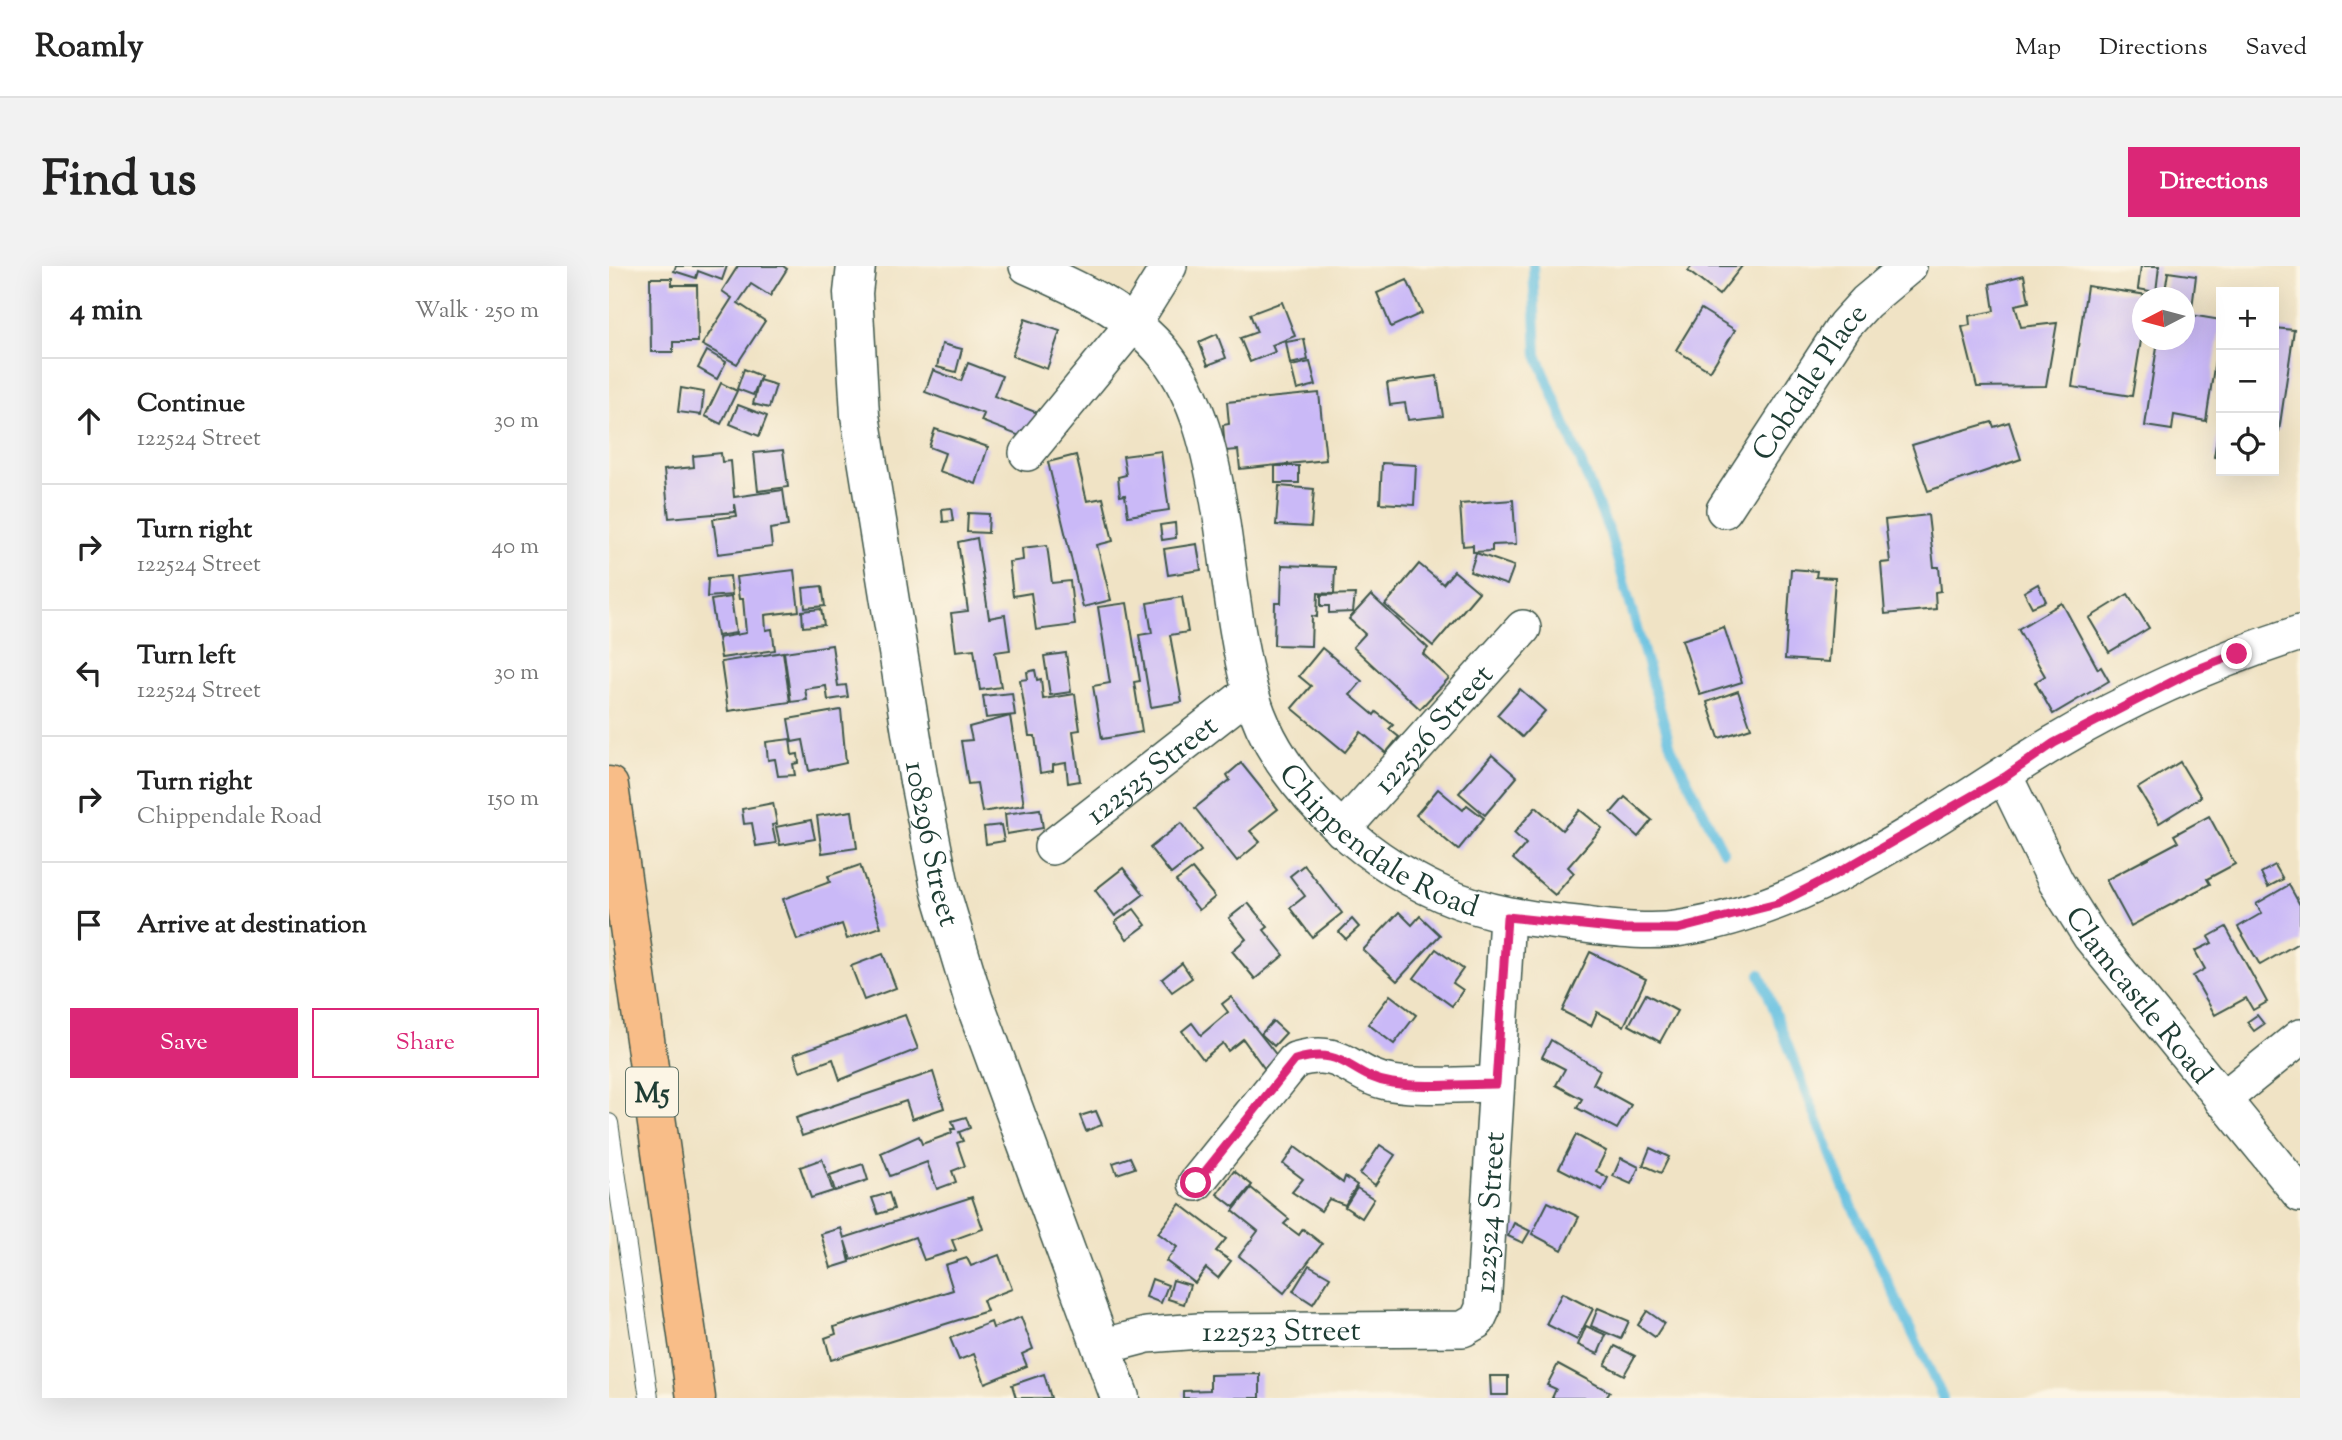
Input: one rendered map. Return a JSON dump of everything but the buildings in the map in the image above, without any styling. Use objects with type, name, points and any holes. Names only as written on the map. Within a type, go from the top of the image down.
[{"type":"main road","name":"M5","points":[[609,786],[696,1398]]},
{"type":"street","name":"108296 Street","points":[[856,266],[853,293],[860,415],[918,776],[941,892],[973,998],[1120,1398]]},
{"type":"street","name":"Chippendale Road","points":[[1027,266],[1071,285],[1133,324],[1164,354],[1184,385],[1200,424],[1213,469],[1250,692],[1272,742],[1301,786],[1342,830],[1385,862],[1440,893],[1507,917],[1621,929],[1678,929],[1777,904],[1836,874],[2005,777],[2054,743],[2193,671],[2300,633]]},
{"type":"street","points":[[1027,453],[1133,324],[1169,266]]},
{"type":"street","name":"Cobdale Place","points":[[1724,510],[1845,325],[1866,302],[1909,266]]},
{"type":"street","name":"122526 Street","points":[[1342,830],[1523,628]]},
{"type":"street","name":"122525 Street","points":[[1052,847],[1250,692]]},
{"type":"street","name":"Clamcastle Road","points":[[2005,777],[2056,882],[2089,936],[2300,1194]]},
{"type":"street","name":"122524 Street","points":[[1463,1329],[1477,1321],[1483,1308],[1507,917]]},
{"type":"street","points":[[2222,1100],[2300,1037]]},
{"type":"street","points":[[1196,1183],[1295,1060],[1315,1054],[1338,1057],[1366,1075],[1392,1083],[1496,1084]]},
{"type":"street","name":"122523 Street","points":[[1101,1347],[1147,1335],[1199,1331],[1463,1329]]},
{"type":"lane","points":[[609,1123],[649,1398]]},
{"type":"waterway","points":[[1533,266],[1537,355],[1610,534],[1671,747],[1723,851]]},
{"type":"waterway","points":[[1760,974],[1844,1189],[1943,1398]]},
{"type":"route","points":[[1196,1183],[1295,1060],[1315,1054],[1338,1057],[1366,1075],[1392,1083],[1496,1084],[1507,917],[1621,929],[1678,929],[1777,904],[1836,874],[2005,777],[2054,743],[2193,671],[2237,654]]}]
